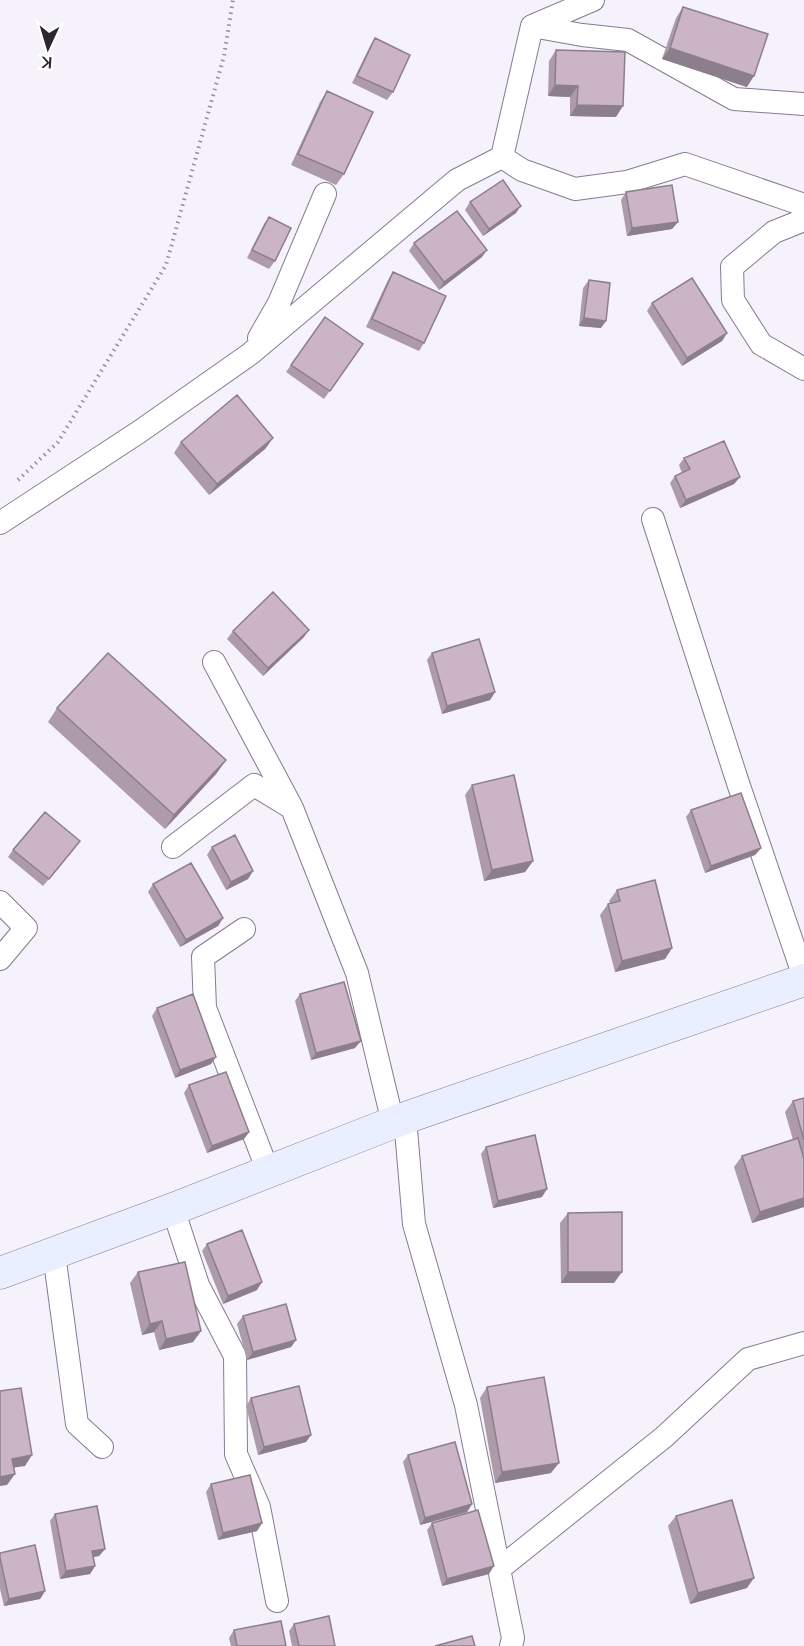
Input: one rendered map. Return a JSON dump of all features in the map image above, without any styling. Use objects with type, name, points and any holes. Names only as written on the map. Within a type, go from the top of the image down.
[{"type":"street","points":[[532,26],[593,0]]},
{"type":"street","points":[[532,26],[628,40],[734,99],[804,104]]},
{"type":"street","points":[[0,523],[139,432],[250,354],[458,180],[502,157],[532,26]]},
{"type":"street","points":[[502,157],[522,170],[575,189],[627,182],[684,164],[804,205]]},
{"type":"street","points":[[250,354],[279,303],[325,194]]},
{"type":"street","points":[[804,220],[774,232],[732,267],[733,300],[761,344],[804,369]]},
{"type":"street","points":[[0,1273],[399,1121],[804,978],[653,519]]},
{"type":"street","points":[[214,662],[292,808],[357,973],[399,1121],[414,1224],[466,1405],[513,1638],[511,1646]]},
{"type":"street","points":[[173,847],[254,785],[292,808]]},
{"type":"street","points":[[0,902],[27,928],[0,959]]},
{"type":"street","points":[[244,928],[203,957],[205,1008],[268,1171]]},
{"type":"street","points":[[173,1209],[198,1285],[235,1356],[236,1454],[259,1507],[277,1601]]},
{"type":"street","points":[[54,1254],[77,1424],[102,1447]]},
{"type":"street","points":[[499,1569],[664,1437],[748,1359],[804,1343]]},
{"type":"path","points":[[16,481],[58,442],[166,265],[224,56],[233,0]]},
{"type":"building","points":[[683,7],[768,34],[754,76],[670,48]]},
{"type":"building","points":[[375,38],[410,55],[393,92],[357,76]]},
{"type":"building","points":[[556,50],[625,52],[623,106],[577,105],[578,86],[555,85]]},
{"type":"building","points":[[327,91],[373,112],[344,174],[298,154]]},
{"type":"building","points":[[503,180],[521,206],[489,229],[470,202]]},
{"type":"building","points":[[672,185],[678,222],[632,228],[626,192]]},
{"type":"building","points":[[457,211],[487,250],[444,282],[414,243]]},
{"type":"building","points":[[269,217],[291,228],[275,261],[252,250]]},
{"type":"building","points":[[393,272],[446,296],[424,343],[372,319]]},
{"type":"building","points":[[692,278],[727,333],[687,358],[652,303]]},
{"type":"building","points":[[589,280],[610,283],[606,321],[584,318]]},
{"type":"building","points":[[325,317],[363,344],[330,391],[291,365]]},
{"type":"building","points":[[237,395],[273,438],[217,484],[181,442]]},
{"type":"building","points":[[724,441],[740,477],[686,500],[675,476],[690,469],[684,458]]},
{"type":"building","points":[[273,592],[309,630],[268,668],[233,631]]},
{"type":"building","points":[[479,639],[495,692],[447,706],[432,653]]},
{"type":"building","points":[[108,653],[226,760],[174,815],[57,708]]},
{"type":"building","points":[[514,775],[533,861],[492,870],[472,785]]},
{"type":"building","points":[[741,793],[761,848],[711,866],[691,810]]},
{"type":"building","points":[[45,812],[80,841],[49,879],[13,850]]},
{"type":"building","points":[[235,835],[253,871],[231,882],[212,847]]},
{"type":"building","points":[[191,863],[223,918],[186,940],[153,884]]},
{"type":"building","points":[[655,880],[672,948],[622,961],[608,904],[620,901],[617,890]]},
{"type":"building","points":[[344,982],[361,1041],[316,1053],[300,994]]},
{"type":"building","points":[[193,994],[216,1057],[180,1070],[157,1008]]},
{"type":"building","points":[[226,1072],[249,1132],[212,1146],[189,1085]]},
{"type":"building","points":[[804,1098],[804,1140],[793,1101]]},
{"type":"building","points":[[535,1135],[547,1189],[498,1201],[486,1147]]},
{"type":"building","points":[[798,1138],[804,1159],[804,1198],[760,1212],[742,1156]]},
{"type":"building","points":[[622,1212],[622,1272],[568,1272],[568,1213]]},
{"type":"building","points":[[242,1230],[262,1282],[228,1296],[207,1244]]},
{"type":"building","points":[[185,1262],[201,1331],[166,1339],[162,1321],[150,1324],[138,1272]]},
{"type":"building","points":[[286,1304],[296,1340],[253,1352],[243,1316]]},
{"type":"building","points":[[544,1377],[559,1463],[502,1472],[487,1387]]},
{"type":"building","points":[[299,1386],[311,1435],[264,1447],[251,1398]]},
{"type":"building","points":[[21,1388],[32,1455],[12,1459],[15,1474],[0,1477],[0,1391]]},
{"type":"building","points":[[455,1442],[472,1504],[425,1518],[408,1455]]},
{"type":"building","points":[[250,1475],[262,1523],[223,1533],[211,1484]]},
{"type":"building","points":[[732,1500],[754,1578],[698,1593],[676,1516]]},
{"type":"building","points":[[97,1506],[105,1549],[92,1551],[95,1566],[66,1571],[55,1514]]},
{"type":"building","points":[[478,1510],[494,1566],[447,1579],[432,1523]]},
{"type":"building","points":[[35,1545],[45,1591],[9,1599],[0,1553]]},
{"type":"building","points":[[329,1616],[335,1646],[299,1646],[294,1624]]},
{"type":"building","points":[[281,1621],[286,1646],[237,1646],[234,1630]]},
{"type":"building","points":[[472,1636],[475,1646],[435,1646]]}]
